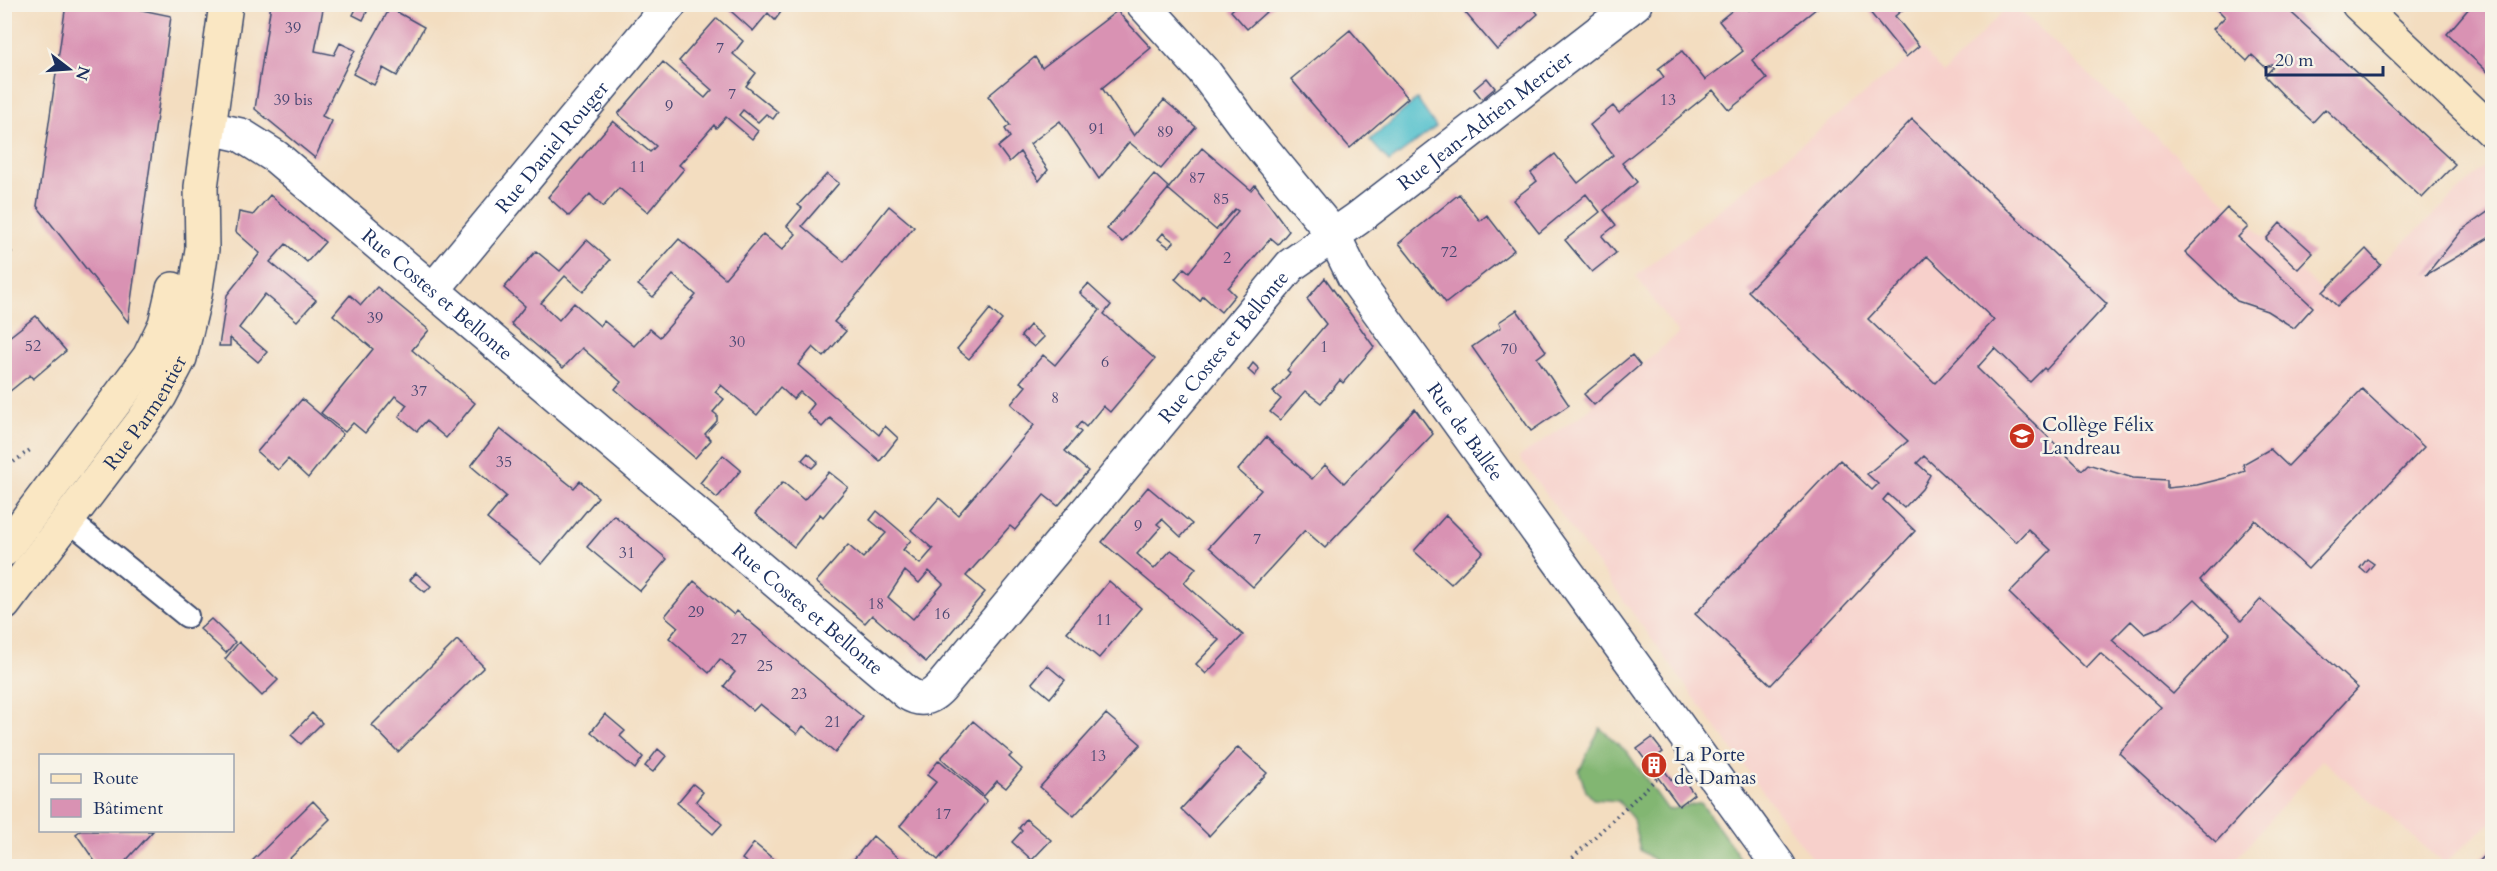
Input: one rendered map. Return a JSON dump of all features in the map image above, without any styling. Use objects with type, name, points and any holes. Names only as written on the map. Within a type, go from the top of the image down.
[{"type":"street","name":"Rue Parmentier","points":[[4,604],[13,558],[159,342],[165,324],[180,244],[201,187],[226,4]]},
{"type":"street","name":"Rue Daniel Rouger","points":[[433,290],[670,4]]},
{"type":"street","name":"Rue de Ballée","points":[[1143,4],[1203,70],[1249,132],[1333,234],[1354,277],[1779,867]]},
{"type":"street","name":"Rue Jean-Adrien Mercier","points":[[1333,234],[1357,219],[1635,4]]},
{"type":"street","points":[[2358,4],[2493,131]]},
{"type":"street","name":"Rue Costes et Bellonte","points":[[210,128],[241,135],[259,144],[907,693],[924,699],[932,697],[941,687],[1291,266],[1333,234]]},
{"type":"lane","points":[[81,530],[187,616]]},
{"type":"path","points":[[1564,867],[1658,777]]},
{"type":"shaded area","name":"Collège Félix Landreau","points":[[2009,5],[2014,5],[2337,305],[2488,164],[2492,169],[2492,822],[2444,863],[2322,760],[2230,866],[1817,866],[1519,457],[1582,415],[1678,334],[1636,276],[1922,48],[1943,74]]},
{"type":"green space","points":[[1600,728],[1627,752],[1668,810],[1701,803],[1746,866],[1663,866],[1640,850],[1633,819],[1618,801],[1593,799],[1586,791],[1579,771]]},
{"type":"water","points":[[1417,99],[1436,127],[1389,162],[1370,140]]},
{"type":"building","points":[[66,4],[113,4],[171,16],[128,322],[37,206]]},
{"type":"building","points":[[271,4],[324,4],[315,51],[334,55],[340,43],[355,50],[322,116],[332,121],[315,158],[255,109]]},
{"type":"building","points":[[723,4],[777,4],[774,7],[781,12],[775,20],[768,13],[753,31]]},
{"type":"building","points":[[1238,4],[1275,4],[1247,29],[1231,11]]},
{"type":"building","points":[[1458,4],[1530,4],[1538,14],[1497,50]]},
{"type":"building","points":[[1755,4],[1822,4],[1752,60],[1767,79],[1729,110],[1713,90],[1622,163],[1637,182],[1604,210],[1616,225],[1602,236],[1616,253],[1592,272],[1565,240],[1600,212],[1586,194],[1539,233],[1513,200],[1537,181],[1531,173],[1555,154],[1578,183],[1613,155],[1590,125],[1613,106],[1619,113],[1664,77],[1658,69],[1682,51],[1705,80],[1743,51],[1719,21],[1739,5],[1745,5],[1749,10]]},
{"type":"building","points":[[1867,4],[1904,4],[1906,7],[1895,16],[1919,46],[1906,57],[1865,6]]},
{"type":"building","points":[[2212,4],[2282,4],[2455,164],[2422,198],[2325,109],[2313,122],[2287,99],[2265,76],[2276,64],[2265,67],[2252,55],[2247,61],[2213,29],[2225,17]]},
{"type":"building","points":[[2467,4],[2492,4],[2492,76],[2447,34],[2470,7]]},
{"type":"building","points":[[357,7],[367,12],[363,20],[353,15]]},
{"type":"building","points":[[390,8],[424,27],[397,76],[383,68],[374,85],[353,74]]},
{"type":"building","points":[[1117,11],[1151,48],[1102,88],[1134,136],[1164,100],[1196,127],[1161,169],[1129,142],[1099,179],[1060,121],[1030,144],[1048,170],[1039,181],[1020,152],[1009,162],[998,147],[1010,137],[1005,129],[1010,125],[988,96],[1035,57],[1042,68]]},
{"type":"building","points":[[717,18],[743,41],[733,54],[756,73],[746,86],[778,112],[773,119],[766,114],[758,122],[743,110],[739,115],[758,131],[752,139],[726,117],[716,128],[714,125],[679,165],[684,169],[648,212],[619,188],[603,207],[590,194],[569,216],[548,197],[613,121],[650,152],[656,146],[618,114],[663,62],[705,98],[712,90],[679,61]]},
{"type":"building","points":[[1350,30],[1408,98],[1350,148],[1291,79]]},
{"type":"building","points":[[1487,78],[1495,88],[1482,99],[1474,89]]},
{"type":"building","points":[[1912,119],[2107,304],[2046,370],[2044,368],[2030,382],[1995,348],[1977,368],[2082,470],[2088,464],[2133,478],[2167,480],[2167,488],[2197,485],[2245,471],[2243,464],[2270,449],[2288,466],[2362,389],[2424,447],[2308,569],[2255,520],[2200,580],[2241,621],[2261,599],[2358,688],[2216,842],[2119,753],[2161,707],[2100,653],[2086,668],[2009,593],[2051,550],[2028,529],[2016,542],[1924,456],[1917,463],[1930,475],[1922,489],[1904,508],[1888,494],[1883,500],[1915,531],[1771,685],[1695,614],[1840,460],[1872,490],[1878,484],[1867,474],[1908,441],[1748,291]],"holes":[[[1927,256],[1994,320],[1935,383],[1868,319]],[[2195,599],[2230,633],[2173,694],[2112,640],[2131,621],[2145,634],[2157,629],[2176,617]]]},
{"type":"building","points":[[1202,148],[1251,190],[1255,185],[1289,231],[1278,244],[1271,238],[1228,288],[1235,295],[1221,312],[1203,296],[1200,301],[1175,279],[1184,268],[1189,272],[1238,211],[1235,209],[1216,230],[1168,189]]},
{"type":"building","points":[[827,174],[839,183],[802,226],[844,262],[889,206],[914,227],[834,322],[846,331],[824,357],[813,347],[798,365],[879,435],[885,426],[898,438],[880,461],[830,418],[822,427],[807,413],[814,404],[800,392],[793,399],[780,387],[757,415],[721,385],[715,392],[724,399],[713,412],[717,415],[717,421],[705,434],[711,440],[695,458],[615,389],[621,382],[582,348],[563,368],[511,324],[525,306],[504,288],[536,251],[560,271],[587,240],[610,260],[583,292],[565,276],[541,303],[559,320],[574,303],[600,326],[604,321],[634,346],[650,329],[660,337],[696,295],[673,275],[653,297],[638,285],[679,239],[725,278],[763,234],[782,250],[796,234],[787,226],[802,208],[798,205]]},
{"type":"building","points":[[1154,174],[1169,188],[1123,242],[1107,229]]},
{"type":"building","points":[[1459,194],[1480,221],[1487,215],[1514,250],[1446,303],[1399,243]]},
{"type":"building","points":[[270,195],[325,242],[307,262],[286,244],[270,262],[316,300],[297,321],[265,294],[239,328],[267,352],[258,362],[230,338],[230,346],[219,346],[227,295],[260,253],[236,232],[239,212],[253,215]]},
{"type":"building","points":[[2227,208],[2248,227],[2238,237],[2313,307],[2294,328],[2267,311],[2237,301],[2185,252]]},
{"type":"building","points":[[2492,209],[2492,236],[2426,275],[2462,230]]},
{"type":"building","points":[[2280,223],[2313,253],[2298,269],[2266,239]]},
{"type":"building","points":[[1163,233],[1174,242],[1169,247],[1158,239]]},
{"type":"building","points":[[4,244],[12,252],[4,259]]},
{"type":"building","points":[[2366,249],[2381,265],[2337,306],[2323,292]]},
{"type":"building","points":[[1325,278],[1374,347],[1343,383],[1340,380],[1321,403],[1305,391],[1280,420],[1270,412],[1281,399],[1273,392],[1290,373],[1287,370],[1326,324],[1307,299]]},
{"type":"building","points":[[1088,284],[1111,305],[1104,314],[1155,359],[1110,412],[1103,406],[1086,427],[1081,422],[1076,428],[1081,432],[1065,451],[1088,471],[1058,506],[1044,495],[1015,530],[1010,526],[966,576],[985,592],[926,662],[872,615],[865,623],[816,582],[848,545],[863,558],[886,533],[870,520],[877,511],[911,540],[903,550],[920,564],[933,549],[911,530],[939,498],[958,515],[1034,425],[1011,404],[1026,386],[1020,382],[1043,355],[1055,365],[1100,310],[1080,293]],"holes":[[[905,571],[919,583],[929,571],[943,584],[913,619],[888,597]]]},
{"type":"building","points":[[377,287],[429,330],[412,350],[475,403],[446,438],[426,421],[417,431],[399,416],[407,405],[395,396],[365,433],[353,423],[345,432],[321,413],[373,349],[333,315],[350,295],[361,305]]},
{"type":"building","points":[[990,309],[1002,320],[969,359],[957,349]]},
{"type":"building","points":[[1517,310],[1546,351],[1537,358],[1569,405],[1531,431],[1472,347],[1501,327],[1499,322]]},
{"type":"building","points":[[36,316],[66,351],[33,379],[30,375],[4,396],[4,341]]},
{"type":"building","points":[[1030,325],[1044,337],[1034,347],[1021,336]]},
{"type":"building","points":[[1632,355],[1640,365],[1594,405],[1584,394]]},
{"type":"building","points":[[1253,363],[1259,369],[1255,376],[1248,370]]},
{"type":"building","points":[[302,399],[343,434],[308,478],[288,459],[278,470],[257,452]]},
{"type":"building","points":[[1415,409],[1433,434],[1325,548],[1305,530],[1253,587],[1209,547],[1261,490],[1238,470],[1266,437],[1312,479],[1325,465],[1344,483]]},
{"type":"building","points":[[500,429],[574,488],[580,481],[598,497],[542,564],[487,519],[506,496],[471,466]]},
{"type":"building","points":[[808,453],[818,462],[812,468],[802,460]]},
{"type":"building","points":[[723,455],[741,470],[717,498],[700,483]]},
{"type":"building","points":[[829,472],[848,487],[823,517],[820,514],[794,547],[755,514],[783,482],[804,500]]},
{"type":"building","points":[[1148,487],[1192,524],[1181,537],[1162,519],[1157,524],[1161,527],[1137,554],[1154,569],[1171,550],[1196,568],[1184,583],[1243,635],[1206,674],[1196,664],[1219,640],[1102,542]]},
{"type":"building","points":[[614,515],[667,559],[640,591],[587,547]]},
{"type":"building","points":[[1446,515],[1483,552],[1451,584],[1414,551]]},
{"type":"building","points":[[2367,559],[2374,564],[2366,573],[2360,568]]},
{"type":"building","points":[[416,573],[431,586],[425,592],[410,580]]},
{"type":"building","points":[[694,581],[734,615],[737,611],[863,717],[835,753],[803,726],[797,734],[760,704],[753,711],[724,686],[735,672],[720,659],[709,673],[669,638],[678,627],[665,616]]},
{"type":"building","points":[[1109,581],[1141,608],[1099,658],[1067,632]]},
{"type":"building","points":[[211,619],[235,642],[226,653],[200,629]]},
{"type":"building","points":[[457,640],[484,667],[398,752],[372,725]]},
{"type":"building","points":[[239,642],[278,680],[262,696],[225,659]]},
{"type":"building","points":[[1047,665],[1065,680],[1050,698],[1032,683]]},
{"type":"building","points":[[312,713],[322,723],[301,744],[291,735]]},
{"type":"building","points":[[605,714],[625,731],[620,736],[643,757],[635,769],[591,732]]},
{"type":"building","points":[[1106,714],[1141,744],[1074,816],[1040,787]]},
{"type":"building","points":[[973,721],[1012,754],[1009,757],[1022,769],[1006,788],[997,781],[984,796],[941,758]]},
{"type":"building","name":"La Porte de Damas","points":[[1652,738],[1663,752],[1655,758],[1676,786],[1684,780],[1694,794],[1679,806],[1637,749]]},
{"type":"building","points":[[1238,747],[1267,773],[1209,836],[1181,809]]},
{"type":"building","points":[[658,749],[666,756],[653,772],[645,766]]},
{"type":"building","points":[[939,760],[987,801],[938,860],[900,826],[936,782],[927,775]]},
{"type":"building","points":[[693,784],[703,792],[696,801],[722,824],[713,834],[677,803]]},
{"type":"building","points":[[313,801],[330,819],[282,866],[247,866]]},
{"type":"building","points":[[1026,819],[1051,840],[1032,860],[1012,842],[1022,831],[1019,828]]},
{"type":"building","points":[[79,832],[152,832],[121,866],[98,866],[76,834]]},
{"type":"building","points":[[873,836],[900,859],[909,866],[848,866]]},
{"type":"building","points":[[754,843],[778,863],[775,866],[752,866],[742,859]]},
{"type":"building","points":[[2492,848],[2492,866],[2475,866]]},
{"type":"place","name":"Collège Félix Landreau","points":[[2022,436]]},
{"type":"place","name":"La Porte de Damas","points":[[1654,765]]}]
